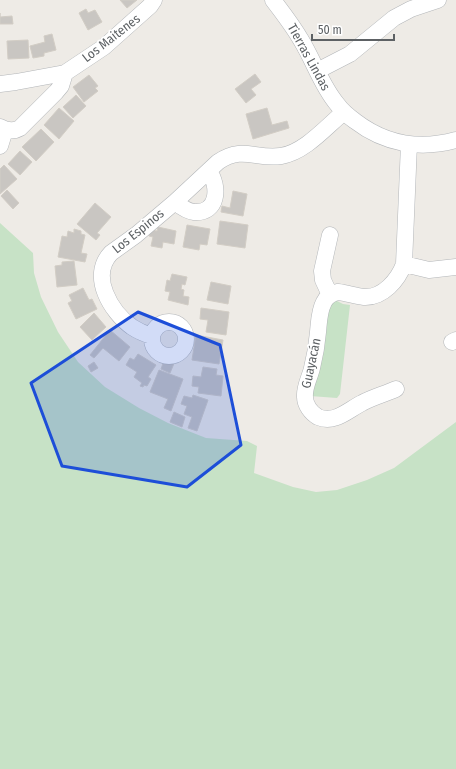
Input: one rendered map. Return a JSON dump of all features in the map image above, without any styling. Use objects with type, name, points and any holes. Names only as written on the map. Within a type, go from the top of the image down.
[{"type":"street","name":"Los Maitenes","points":[[0,84],[64,73],[112,40],[150,6],[154,0]]},
{"type":"street","name":"Tierras Lindas","points":[[273,0],[302,40],[332,98],[344,112],[360,125],[381,137],[409,144],[428,145],[456,140]]},
{"type":"street","points":[[317,71],[350,54],[394,18],[411,9],[438,0]]},
{"type":"street","points":[[0,146],[3,129],[10,131],[20,128],[61,86],[64,73]]},
{"type":"street","name":"Los Espinos","points":[[152,336],[144,334],[125,321],[114,307],[103,288],[101,278],[102,269],[105,260],[110,253],[136,235],[218,162],[234,154],[247,153],[274,156],[285,155],[297,151],[308,144],[344,112]]},
{"type":"street","points":[[330,236],[322,271],[330,295],[338,292],[369,297],[388,288],[394,282],[402,271],[404,264],[409,144]]},
{"type":"street","name":"Los Espinos","points":[[174,202],[193,212],[208,208],[212,204],[216,192],[215,181],[209,171]]},
{"type":"street","points":[[404,264],[429,270],[456,267]]},
{"type":"street","name":"Guayacán","points":[[330,295],[324,301],[321,310],[312,368],[305,393],[306,402],[310,411],[319,417],[333,418],[344,414],[361,403],[396,389]]},
{"type":"highlighted area","points":[[138,312],[220,345],[241,445],[187,487],[62,466],[31,383]]},
{"type":"green space","points":[[0,223],[33,253],[34,273],[41,297],[58,332],[78,362],[105,387],[139,408],[168,423],[206,438],[247,441],[257,446],[254,473],[293,487],[316,492],[337,490],[367,480],[394,468],[456,422],[456,769],[0,769]]},
{"type":"green space","points":[[335,300],[343,304],[350,305],[340,394],[337,398],[310,396],[327,307]]},
{"type":"building","points":[[120,0],[137,0],[127,8]]},
{"type":"building","points":[[86,9],[88,13],[95,10],[102,22],[88,30],[79,13]]},
{"type":"building","points":[[12,16],[13,24],[0,24],[0,17]]},
{"type":"building","points":[[52,34],[56,50],[44,53],[44,56],[33,58],[30,46],[45,42],[44,36]]},
{"type":"building","points":[[28,40],[29,58],[8,59],[7,41]]},
{"type":"building","points":[[255,74],[261,82],[251,89],[256,95],[246,103],[235,89]]},
{"type":"building","points":[[89,75],[98,86],[95,88],[98,91],[84,102],[73,87]]},
{"type":"building","points":[[76,95],[86,106],[73,118],[63,107]]},
{"type":"building","points":[[59,108],[74,121],[59,139],[44,125]]},
{"type":"building","points":[[267,108],[272,125],[287,121],[289,128],[253,139],[246,114]]},
{"type":"building","points":[[41,129],[54,142],[36,161],[22,147]]},
{"type":"building","points":[[20,151],[32,162],[20,175],[8,164]]},
{"type":"building","points":[[4,165],[17,179],[0,194],[0,169]]},
{"type":"building","points":[[7,190],[19,203],[13,209],[1,196]]},
{"type":"building","points":[[233,191],[247,194],[243,216],[221,212],[222,206],[230,208]]},
{"type":"building","points":[[95,203],[111,217],[97,233],[100,235],[96,240],[77,224]]},
{"type":"building","points":[[220,221],[248,225],[245,248],[217,244]]},
{"type":"building","points":[[187,225],[210,229],[207,245],[200,244],[199,250],[183,247]]},
{"type":"building","points":[[158,227],[176,231],[174,244],[163,242],[162,248],[151,246],[153,237],[149,236],[150,230],[157,231]]},
{"type":"building","points":[[74,229],[81,231],[81,234],[85,235],[81,253],[87,254],[85,262],[58,257],[62,236],[67,237],[68,231],[74,233]]},
{"type":"building","points":[[74,261],[77,285],[57,287],[55,266],[62,265],[62,262]]},
{"type":"building","points":[[172,274],[187,277],[185,285],[182,284],[181,289],[184,290],[183,296],[189,297],[188,305],[168,300],[170,292],[165,291],[167,280],[170,281]]},
{"type":"building","points":[[211,282],[231,286],[228,304],[207,300]]},
{"type":"building","points":[[83,288],[89,300],[92,299],[97,309],[76,319],[68,303],[72,301],[69,295]]},
{"type":"building","points":[[201,308],[229,312],[226,335],[206,332],[208,320],[200,319]]},
{"type":"building","points":[[94,313],[106,327],[92,340],[80,327]]},
{"type":"building","points":[[110,330],[130,347],[119,361],[103,348],[94,358],[90,355]]},
{"type":"building","points":[[196,335],[223,340],[219,364],[192,360]]},
{"type":"building","points":[[138,354],[156,365],[148,377],[151,379],[147,386],[144,385],[143,387],[140,386],[142,383],[134,377],[137,372],[126,365],[130,358],[134,360]]},
{"type":"building","points":[[165,358],[175,361],[170,373],[161,369]]},
{"type":"building","points":[[94,362],[98,368],[91,372],[88,366]]},
{"type":"building","points":[[203,367],[217,369],[216,375],[223,376],[221,396],[198,393],[199,387],[192,386],[193,376],[201,377]]},
{"type":"building","points":[[159,370],[183,379],[171,411],[164,408],[168,399],[150,392]]},
{"type":"building","points":[[193,395],[208,400],[197,431],[188,428],[192,417],[184,414],[187,406],[181,404],[184,396],[192,398]]},
{"type":"building","points":[[174,412],[185,417],[182,427],[170,422]]}]
